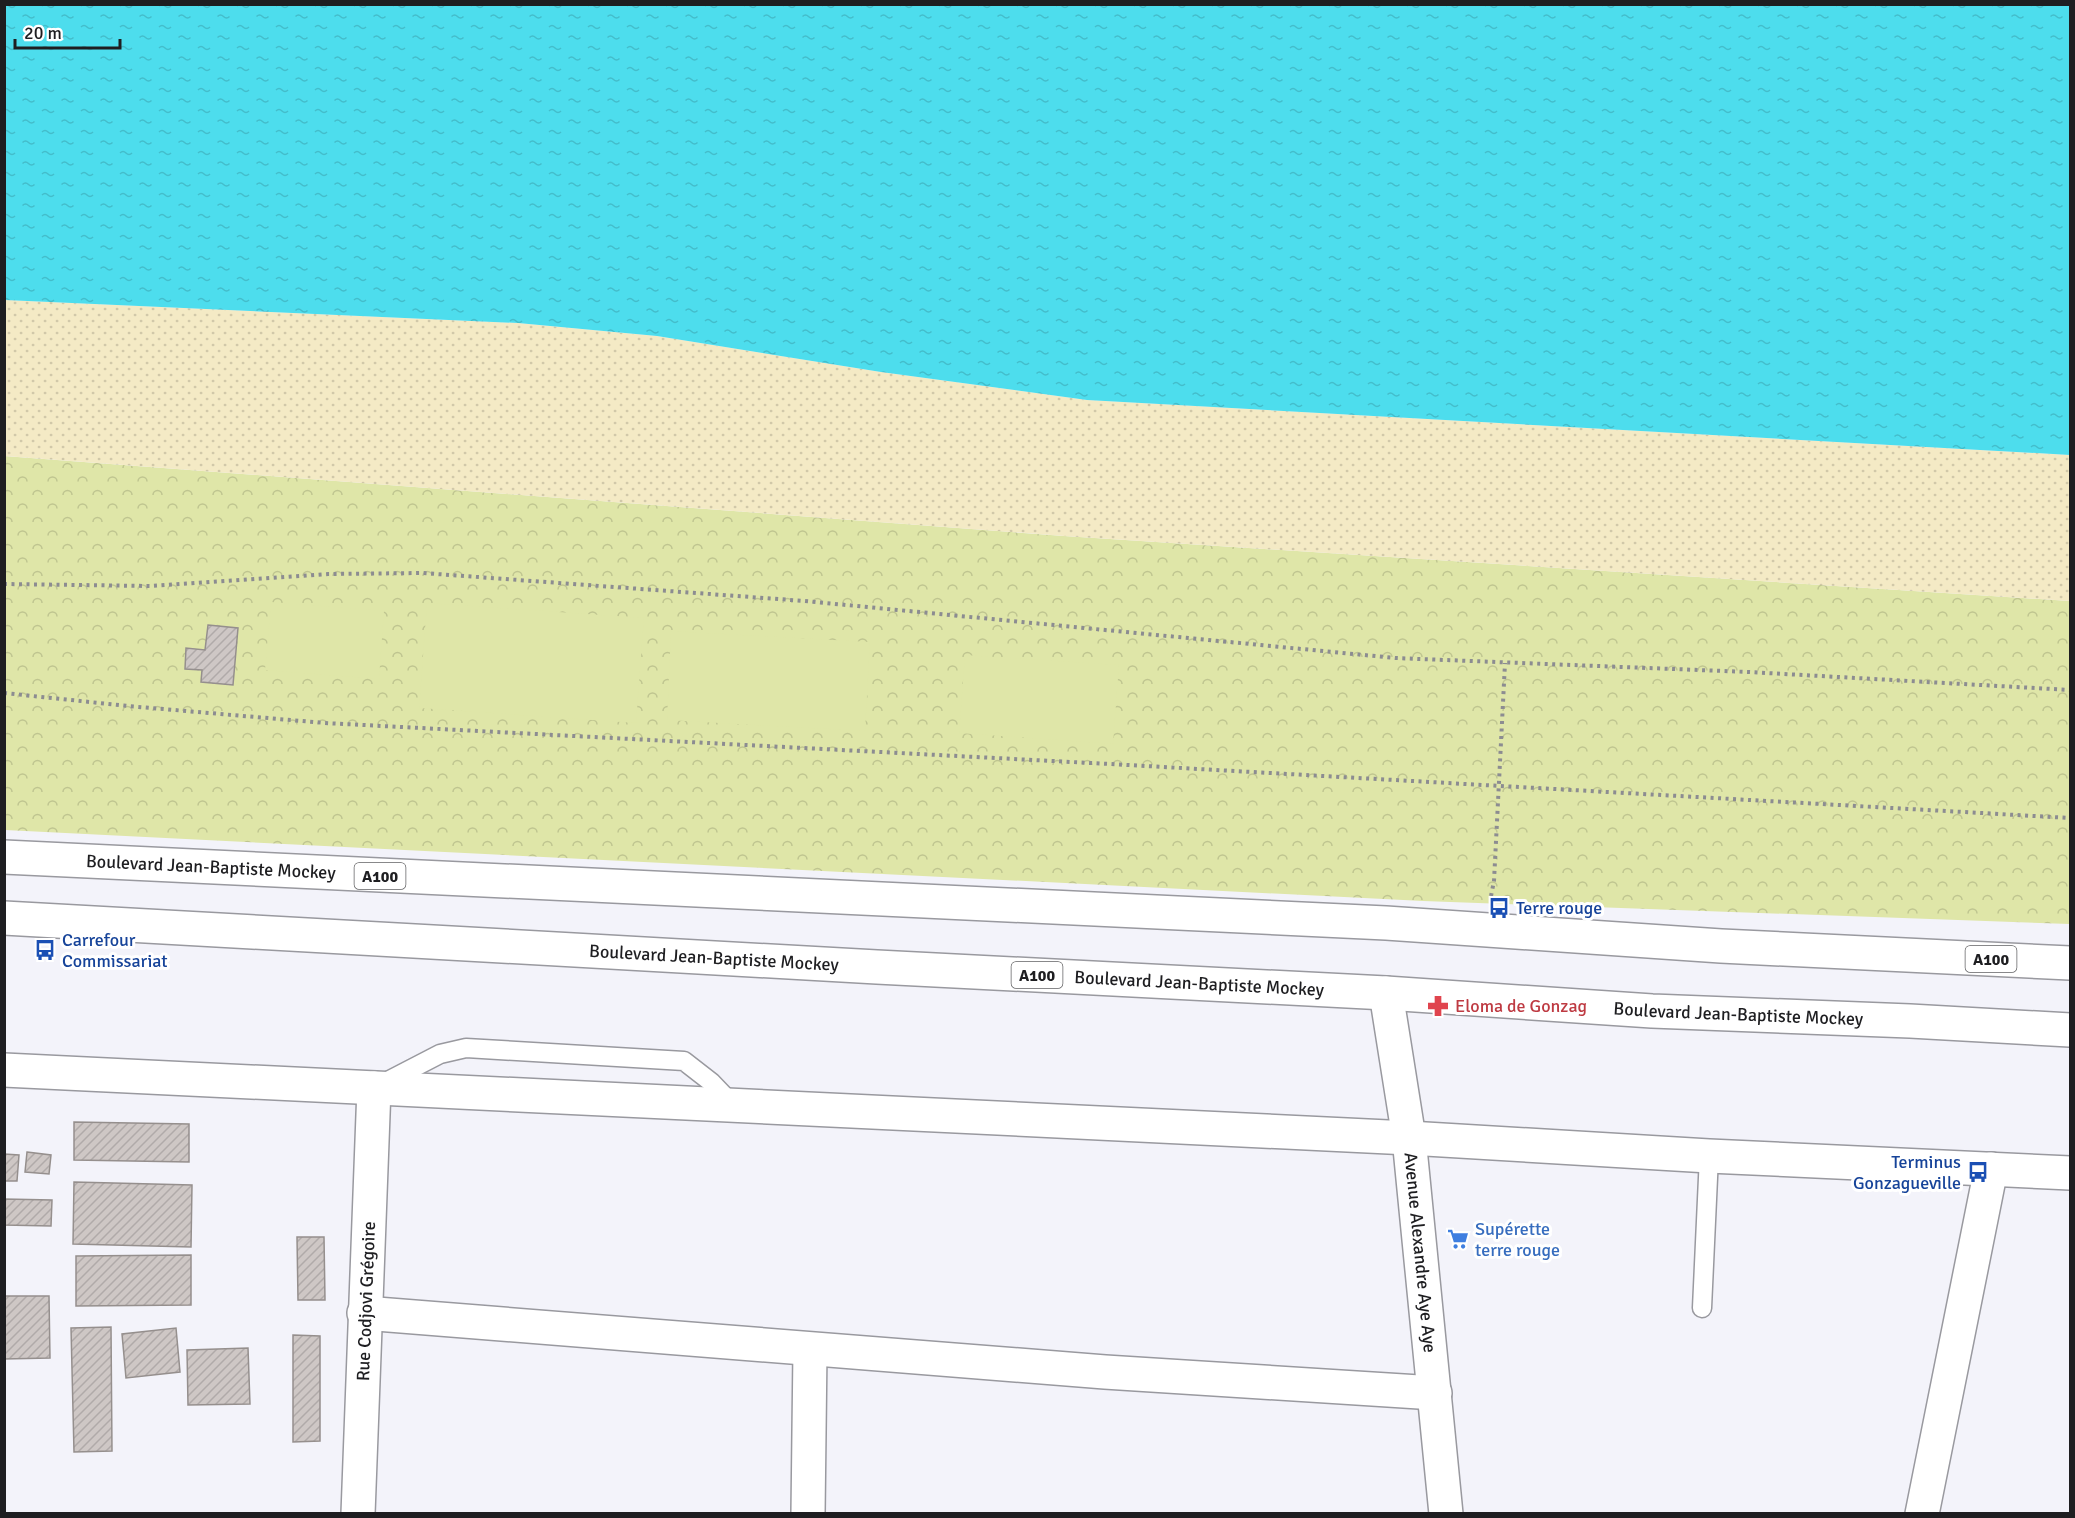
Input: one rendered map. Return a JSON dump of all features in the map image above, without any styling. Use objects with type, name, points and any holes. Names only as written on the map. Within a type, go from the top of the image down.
[{"type":"main road","name":"Boulevard Jean-Baptiste Mockey","points":[[4,857],[1069,908],[1485,930],[1721,946],[2070,963]]},
{"type":"main road","name":"Boulevard Jean-Baptiste Mockey","points":[[4,918],[866,967],[1386,993],[1652,1011],[2070,1030]]},
{"type":"main road","name":"Avenue Alexandre Aye Aye","points":[[1386,993],[1409,1138],[1446,1514]]},
{"type":"main road","points":[[4,1070],[1409,1138],[1708,1156],[2070,1173]]},
{"type":"main road","name":"Rue Codjovi Grégoire","points":[[358,1514],[374,1088]]},
{"type":"main road","points":[[1922,1514],[1991,1169]]},
{"type":"main road","points":[[364,1313],[810,1350],[1435,1393]]},
{"type":"main road","points":[[808,1514],[810,1350]]},
{"type":"lane","points":[[374,1088],[440,1054],[466,1048],[684,1061],[711,1082],[734,1105]]},
{"type":"lane","points":[[1702,1308],[1708,1156]]},
{"type":"path","points":[[4,584],[151,586],[328,574],[423,573],[805,602],[1395,658],[1749,672],[2070,690]]},
{"type":"path","points":[[1485,930],[1494,881],[1505,663]]},
{"type":"path","points":[[4,693],[325,723],[2070,818]]},
{"type":"green space","points":[[4,456],[1064,536],[2070,601],[2070,924],[1423,901],[5,830]]},
{"type":"green space","points":[[271,602],[384,611],[379,679],[265,670]]},
{"type":"green space","points":[[427,603],[644,618],[636,723],[419,708]]},
{"type":"green space","points":[[671,631],[870,642],[865,731],[667,720]]},
{"type":"green space","points":[[965,655],[1119,665],[1113,744],[959,733]]},
{"type":"sand","points":[[5,300],[518,323],[657,336],[881,372],[1087,400],[2070,455],[2070,601],[1064,536],[5,456]]},
{"type":"water","points":[[5,4],[2070,5],[2070,455],[1087,400],[881,372],[657,336],[518,323],[5,300]]},
{"type":"building","points":[[208,625],[238,628],[233,685],[201,682],[202,670],[185,669],[186,648],[205,650]]},
{"type":"building","points":[[74,1122],[189,1124],[189,1162],[74,1160]]},
{"type":"building","points":[[27,1152],[51,1155],[49,1174],[25,1172]]},
{"type":"building","points":[[4,1154],[19,1155],[17,1181],[4,1181]]},
{"type":"building","points":[[74,1182],[192,1185],[191,1247],[73,1244]]},
{"type":"building","points":[[4,1199],[52,1200],[51,1226],[4,1225]]},
{"type":"building","points":[[297,1237],[324,1237],[325,1300],[298,1300]]},
{"type":"building","points":[[191,1255],[191,1305],[76,1306],[76,1256]]},
{"type":"building","points":[[4,1296],[49,1296],[50,1358],[4,1359]]},
{"type":"building","points":[[111,1327],[112,1451],[74,1452],[71,1328]]},
{"type":"building","points":[[176,1328],[180,1372],[126,1378],[122,1334]]},
{"type":"building","points":[[293,1335],[320,1336],[320,1441],[293,1442]]},
{"type":"building","points":[[248,1348],[250,1404],[188,1405],[187,1350]]},
{"type":"place","name":"Terre rouge","points":[[1499,908]]},
{"type":"place","name":"Carrefour Commissariat","points":[[45,950]]},
{"type":"place","name":"Eloma de Gonzag","points":[[1438,1006]]},
{"type":"place","name":"Terminus Gonzagueville","points":[[1978,1172]]},
{"type":"place","name":"Supérette terre rouge","points":[[1458,1239]]}]
